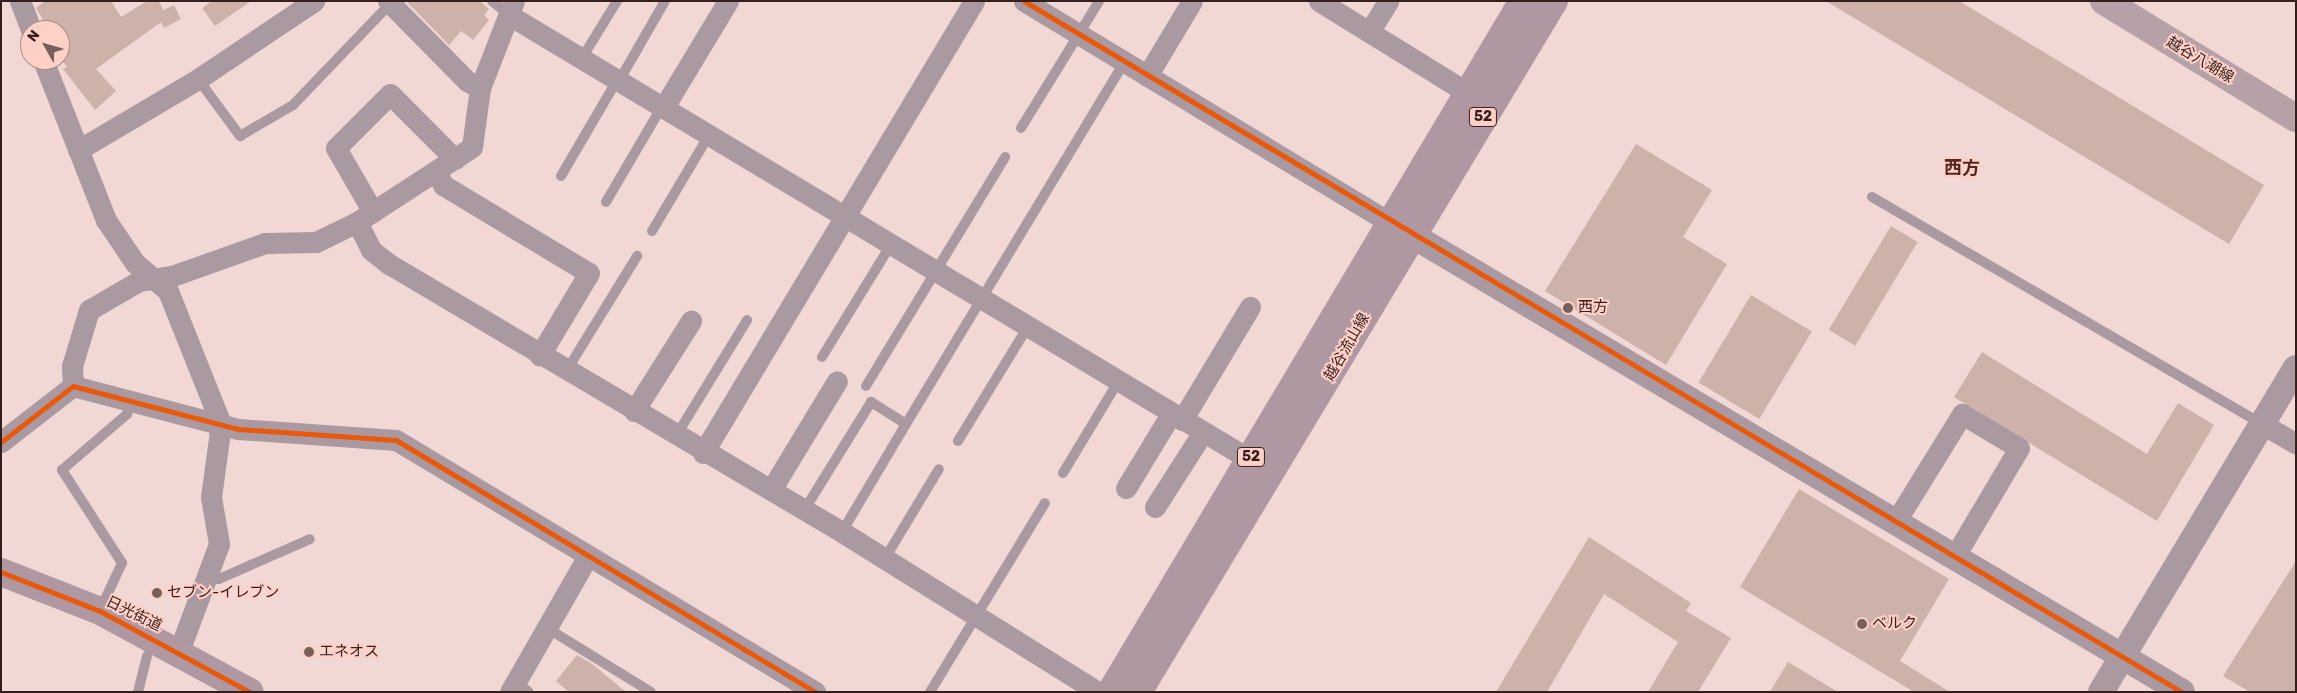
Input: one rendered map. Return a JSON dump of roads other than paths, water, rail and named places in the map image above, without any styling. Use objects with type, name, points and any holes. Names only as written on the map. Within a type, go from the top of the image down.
[{"type":"main road","name":"越谷流山線","points":[[1138,692],[1272,476],[1402,228],[1468,93],[1523,1]]},
{"type":"main road","name":"越谷流山線","points":[[1111,692],[1249,459],[1554,1]]},
{"type":"main road","name":"越谷八潮線","points":[[2104,1],[2296,118]]},
{"type":"main road","name":"日光街道","points":[[1,572],[100,611],[179,651],[250,692]]},
{"type":"street","points":[[20,1],[27,20]]},
{"type":"street","points":[[78,150],[198,79],[314,1]]},
{"type":"street","points":[[663,107],[728,1]]},
{"type":"street","points":[[703,453],[974,1]]},
{"type":"street","points":[[1024,1],[1053,8],[1080,34],[1147,76],[2182,692]]},
{"type":"street","points":[[1147,76],[1192,1]]},
{"type":"street","points":[[1319,1],[1468,93]]},
{"type":"street","points":[[1369,32],[1388,1]]},
{"type":"street","points":[[389,3],[468,81],[480,88]]},
{"type":"street","points":[[72,386],[72,366],[89,310],[139,281],[172,276],[265,243],[316,242],[365,217],[472,147],[480,88],[511,8],[618,81],[846,217],[890,246],[981,298],[1027,328],[1249,459]]},
{"type":"street","points":[[47,70],[106,220],[135,263],[168,291],[203,368],[221,424],[211,497],[219,544],[179,651]]},
{"type":"street","points":[[455,158],[390,94],[336,148],[365,217],[371,250],[389,264],[675,437],[842,532],[1098,692]]},
{"type":"street","points":[[436,171],[443,184],[589,273],[540,355]]},
{"type":"street","points":[[1126,488],[1177,417],[1250,307]]},
{"type":"street","points":[[634,411],[691,321]]},
{"type":"street","points":[[2101,692],[2296,368]]},
{"type":"street","points":[[771,490],[837,381]]},
{"type":"street","points":[[1,442],[72,386],[132,398],[221,424],[258,432],[396,440],[815,692]]},
{"type":"street","points":[[1896,521],[1962,414],[2019,448],[1955,556]]},
{"type":"street","points":[[2262,424],[2296,444]]},
{"type":"street","points":[[1155,507],[1203,432]]},
{"type":"street","points":[[518,688],[547,628],[588,556]]},
{"type":"lane","points":[[492,1],[511,8]]},
{"type":"lane","points":[[582,58],[617,1]]},
{"type":"lane","points":[[561,176],[665,1]]},
{"type":"lane","points":[[1021,128],[1099,1]]},
{"type":"lane","points":[[198,79],[240,136],[293,105],[389,3]]},
{"type":"lane","points":[[842,532],[1124,62]]},
{"type":"lane","points":[[606,202],[663,107]]},
{"type":"lane","points":[[652,231],[709,135]]},
{"type":"lane","points":[[866,386],[1005,157]]},
{"type":"lane","points":[[1872,197],[2262,424]]},
{"type":"lane","points":[[822,357],[890,246]]},
{"type":"lane","points":[[567,370],[637,256]]},
{"type":"lane","points":[[675,437],[747,320]]},
{"type":"lane","points":[[958,441],[1027,328]]},
{"type":"lane","points":[[1063,473],[1118,382]]},
{"type":"lane","points":[[100,611],[122,563],[62,470],[127,414],[132,398]]},
{"type":"lane","points":[[804,509],[871,402],[906,424]]},
{"type":"lane","points":[[884,560],[939,469]]},
{"type":"lane","points":[[930,692],[1045,503]]},
{"type":"lane","points":[[207,579],[219,579],[310,539]]},
{"type":"lane","points":[[547,628],[651,692]]},
{"type":"lane","points":[[138,692],[147,656]]},
{"type":"place","name":"西方","points":[[1568,308]]},
{"type":"place","name":"セブン-イレブン","points":[[157,593]]},
{"type":"place","name":"ベルク","points":[[1862,624]]},
{"type":"place","name":"エネオス","points":[[309,652]]},
{"type":"district","name":"西方","points":[[1962,168]]}]
